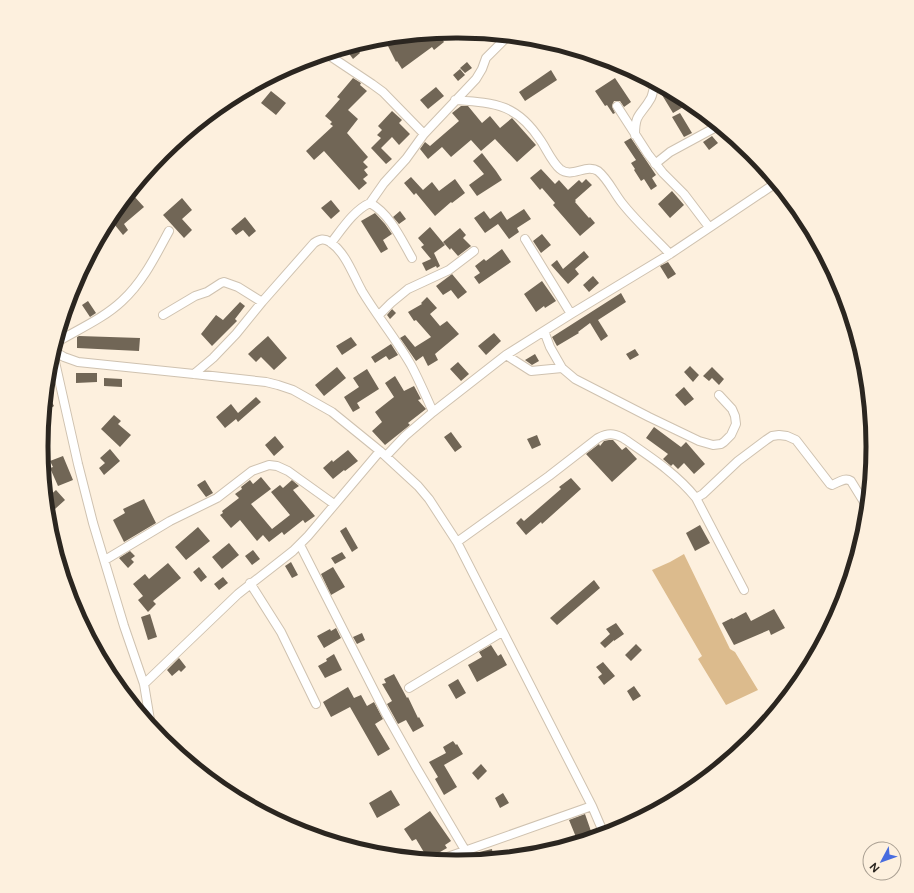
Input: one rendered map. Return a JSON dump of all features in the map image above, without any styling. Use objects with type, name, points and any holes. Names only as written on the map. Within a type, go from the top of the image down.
[{"type":"street","points":[[331,243],[353,216],[364,206],[370,203],[384,183],[406,159],[424,134],[480,75],[486,58],[504,40]]},
{"type":"street","points":[[333,58],[383,92],[424,134]]},
{"type":"street","points":[[635,135],[637,118],[651,98],[654,89]]},
{"type":"street","points":[[455,100],[494,104],[520,115],[533,129],[560,168],[568,172],[588,168],[597,171],[604,177],[629,212],[670,254]]},
{"type":"street","points":[[617,106],[655,164],[684,194],[709,227]]},
{"type":"street","points":[[655,164],[670,152],[714,128]]},
{"type":"street","points":[[144,684],[250,583],[286,558],[300,545],[334,504],[383,454],[433,412],[506,355],[670,254],[771,186]]},
{"type":"street","points":[[370,203],[380,210],[390,223],[412,258]]},
{"type":"street","points":[[63,339],[122,301],[142,277],[169,231]]},
{"type":"street","points":[[194,374],[225,347],[314,243],[324,239],[331,243],[342,255],[411,366],[433,412]]},
{"type":"street","points":[[525,239],[571,314]]},
{"type":"street","points":[[379,315],[408,288],[449,270],[474,251]]},
{"type":"street","points":[[163,315],[224,282],[238,287],[262,302]]},
{"type":"street","points":[[544,331],[550,347],[562,368],[575,379],[648,417],[699,441],[713,445],[720,444],[731,436],[736,424],[732,409],[719,395]]},
{"type":"street","points":[[59,354],[78,362],[266,382],[293,390],[332,412],[383,454],[418,486],[429,499],[456,542],[592,806],[601,828]]},
{"type":"street","points":[[506,355],[531,372],[562,368]]},
{"type":"street","points":[[57,364],[78,464],[124,626],[144,684],[149,715]]},
{"type":"street","points":[[456,542],[598,438],[607,434],[614,434],[623,438],[640,450],[676,476],[686,486],[696,498],[744,590]]},
{"type":"street","points":[[696,498],[703,494],[738,461],[757,446],[772,436],[779,435],[787,436],[796,440],[830,484],[832,485],[844,479],[848,479],[851,481],[862,499]]},
{"type":"street","points":[[105,560],[170,521],[217,498],[252,471],[269,465],[277,466],[288,471],[334,504]]},
{"type":"street","points":[[300,545],[385,712],[466,850]]},
{"type":"street","points":[[250,583],[282,632],[316,704]]},
{"type":"street","points":[[409,688],[502,632]]},
{"type":"street","points":[[453,855],[592,806]]},
{"type":"shaded area","points":[[684,554],[730,649],[735,652],[758,690],[726,705],[698,659],[702,656],[652,570]]},
{"type":"building","points":[[430,39],[442,39],[444,42],[434,50],[432,47],[402,69],[397,61],[396,62],[387,44]]},
{"type":"building","points":[[358,50],[360,53],[353,59],[348,53]]},
{"type":"building","points":[[467,62],[472,68],[465,73],[460,68]]},
{"type":"building","points":[[460,69],[465,75],[458,81],[453,75]]},
{"type":"building","points":[[551,70],[557,80],[525,101],[519,92]]},
{"type":"building","points":[[353,78],[361,83],[360,85],[367,91],[348,110],[358,119],[347,133],[368,157],[363,162],[368,167],[364,170],[368,175],[363,179],[367,183],[359,190],[324,151],[314,160],[306,151],[333,126],[330,124],[332,122],[325,116],[340,99],[337,97]]},
{"type":"building","points":[[615,78],[631,102],[624,107],[620,101],[614,101],[612,106],[615,113],[613,114],[607,105],[605,106],[595,91]]},
{"type":"building","points":[[436,87],[444,96],[428,109],[420,100]]},
{"type":"building","points":[[271,91],[286,103],[276,115],[261,103]]},
{"type":"building","points":[[661,93],[684,107],[673,113]]},
{"type":"building","points":[[461,106],[468,106],[482,123],[490,116],[500,128],[512,118],[536,145],[517,162],[495,139],[481,151],[471,140],[451,157],[442,147],[428,159],[420,149],[425,142],[430,146],[459,121],[452,113]]},
{"type":"building","points":[[392,111],[402,120],[399,123],[410,134],[399,145],[392,137],[381,148],[392,159],[386,164],[371,148],[381,138],[377,135],[382,130],[378,126]]},
{"type":"building","points":[[680,113],[692,133],[684,137],[672,117]]},
{"type":"building","points":[[712,136],[718,143],[709,150],[703,142]]},
{"type":"building","points":[[631,138],[656,175],[652,178],[657,186],[651,190],[644,179],[641,181],[631,163],[636,160],[624,142]]},
{"type":"building","points":[[482,153],[502,180],[477,196],[469,185],[484,174],[473,161]]},
{"type":"building","points":[[541,169],[555,184],[559,180],[568,190],[579,180],[582,183],[586,179],[592,185],[575,200],[575,202],[595,223],[580,236],[553,205],[555,203],[542,188],[540,190],[530,178]]},
{"type":"building","points":[[411,177],[423,190],[432,182],[439,191],[455,179],[465,193],[452,203],[451,202],[435,216],[416,193],[414,195],[404,183]]},
{"type":"building","points":[[672,191],[684,205],[670,218],[658,204]]},
{"type":"building","points":[[134,196],[144,207],[124,224],[128,230],[123,235],[114,224]]},
{"type":"building","points":[[182,198],[192,210],[182,219],[192,230],[184,238],[163,215]]},
{"type":"building","points":[[331,200],[340,211],[331,219],[321,208]]},
{"type":"building","points":[[524,209],[531,219],[517,228],[519,232],[509,239],[498,224],[485,233],[474,218],[484,211],[490,219],[501,211],[507,220]]},
{"type":"building","points":[[400,211],[406,219],[399,224],[393,217]]},
{"type":"building","points":[[375,213],[392,234],[383,240],[388,249],[381,253],[361,221]]},
{"type":"building","points":[[245,217],[256,231],[249,237],[243,230],[236,235],[231,229]]},
{"type":"building","points":[[430,227],[445,245],[434,253],[440,266],[437,268],[436,266],[426,271],[422,263],[431,259],[421,247],[424,245],[418,238]]},
{"type":"building","points":[[460,228],[466,235],[463,238],[471,246],[458,256],[443,242]]},
{"type":"building","points":[[542,234],[551,245],[541,253],[533,241]]},
{"type":"building","points":[[502,249],[511,262],[479,284],[474,277],[480,273],[475,266],[484,259],[486,261]]},
{"type":"building","points":[[584,251],[589,257],[575,269],[579,274],[568,284],[551,265],[557,260],[563,269]]},
{"type":"building","points":[[668,262],[676,274],[668,279],[660,266]]},
{"type":"building","points":[[452,274],[467,292],[458,299],[451,290],[443,295],[436,286]]},
{"type":"building","points":[[593,276],[599,283],[589,292],[583,285]]},
{"type":"building","points":[[542,281],[556,301],[545,308],[544,306],[536,312],[524,294]]},
{"type":"building","points":[[621,293],[626,302],[598,320],[608,336],[601,341],[590,323],[578,332],[579,333],[557,346],[552,337]]},
{"type":"building","points":[[427,297],[437,308],[430,314],[440,326],[447,321],[459,334],[435,354],[438,360],[428,366],[423,356],[416,361],[400,338],[405,335],[415,347],[431,337],[416,320],[414,321],[408,312],[422,304],[421,303]]},
{"type":"building","points":[[88,301],[96,313],[90,317],[82,305]]},
{"type":"building","points":[[240,302],[245,306],[235,319],[237,321],[212,346],[201,334],[216,315],[223,320]]},
{"type":"building","points":[[392,309],[396,313],[390,319],[387,315]]},
{"type":"building","points":[[494,333],[501,341],[486,355],[478,346]]},
{"type":"building","points":[[268,336],[287,358],[274,370],[261,357],[256,362],[248,354]]},
{"type":"building","points":[[77,337],[140,338],[139,351],[77,348]]},
{"type":"building","points":[[351,337],[357,345],[342,355],[336,346]]},
{"type":"building","points":[[391,344],[398,355],[389,360],[386,356],[375,363],[371,357]]},
{"type":"building","points":[[635,349],[639,355],[630,360],[626,354]]},
{"type":"building","points":[[535,354],[539,361],[532,365],[525,360]]},
{"type":"building","points":[[458,362],[469,374],[461,381],[450,369]]},
{"type":"building","points":[[690,366],[699,375],[693,382],[684,372]]},
{"type":"building","points":[[337,367],[346,378],[324,396],[315,385]]},
{"type":"building","points":[[712,367],[724,379],[719,385],[712,378],[709,381],[703,376]]},
{"type":"building","points":[[367,369],[379,389],[357,403],[360,408],[353,412],[344,397],[359,387],[353,378]]},
{"type":"building","points":[[76,373],[97,373],[97,382],[76,383]]},
{"type":"building","points":[[395,376],[404,391],[414,386],[421,399],[418,400],[426,409],[408,423],[410,425],[385,445],[372,431],[382,422],[375,412],[394,397],[385,383]]},
{"type":"building","points":[[104,378],[122,379],[122,387],[104,386]]},
{"type":"building","points":[[684,387],[694,399],[685,406],[675,395]]},
{"type":"building","points":[[256,397],[261,402],[238,422],[236,419],[225,428],[216,417],[231,404],[238,413]]},
{"type":"building","points":[[51,401],[54,406],[50,408]]},
{"type":"building","points":[[114,415],[121,421],[118,424],[131,435],[120,447],[101,429]]},
{"type":"building","points":[[654,427],[681,447],[686,442],[705,464],[694,474],[684,463],[678,469],[673,464],[671,466],[663,459],[668,454],[646,438]]},
{"type":"building","points":[[451,432],[462,447],[455,452],[444,437]]},
{"type":"building","points":[[537,435],[541,445],[532,449],[527,439]]},
{"type":"building","points":[[275,436],[284,447],[274,456],[265,445]]},
{"type":"building","points":[[613,440],[622,450],[626,447],[637,459],[612,482],[586,454],[599,444],[600,446],[604,441]]},
{"type":"building","points":[[110,449],[120,461],[104,475],[99,468],[105,463],[100,458]]},
{"type":"building","points":[[348,450],[358,461],[333,479],[323,468],[332,460],[333,462]]},
{"type":"building","points":[[63,456],[73,480],[58,486],[50,468],[53,467],[50,461]]},
{"type":"building","points":[[261,477],[271,489],[251,504],[272,529],[290,515],[271,492],[280,485],[283,488],[292,480],[299,486],[293,490],[315,516],[305,523],[303,520],[284,535],[282,532],[269,542],[263,535],[257,541],[240,520],[231,528],[220,515],[223,513],[222,511],[239,498],[235,494],[242,489],[241,487],[250,480],[253,484]]},
{"type":"building","points":[[571,478],[581,489],[542,524],[541,522],[526,535],[516,523],[521,518],[524,521],[561,489],[559,487]]},
{"type":"building","points":[[205,480],[213,493],[206,497],[197,485]]},
{"type":"building","points":[[56,490],[65,500],[55,509],[53,506],[51,494]]},
{"type":"building","points":[[144,499],[156,523],[124,542],[113,520],[125,513],[123,509]]},
{"type":"building","points":[[700,525],[710,543],[695,551],[686,533]]},
{"type":"building","points":[[198,527],[210,541],[186,560],[175,547]]},
{"type":"building","points":[[346,527],[358,548],[352,552],[340,531]]},
{"type":"building","points":[[229,543],[239,555],[222,569],[212,557]]},
{"type":"building","points":[[253,550],[260,559],[252,565],[245,556]]},
{"type":"building","points":[[130,551],[135,556],[131,559],[134,562],[128,568],[119,558]]},
{"type":"building","points":[[342,552],[346,558],[335,564],[331,558]]},
{"type":"building","points":[[291,562],[298,575],[292,578],[285,566]]},
{"type":"building","points":[[168,563],[181,578],[153,601],[156,604],[148,612],[138,600],[143,596],[133,584],[145,574],[149,579]]},
{"type":"building","points":[[199,567],[207,577],[201,582],[193,572]]},
{"type":"building","points":[[333,567],[345,587],[331,595],[321,574]]},
{"type":"building","points":[[223,577],[228,583],[219,590],[214,584]]},
{"type":"building","points":[[594,580],[600,588],[557,625],[550,618]]},
{"type":"building","points":[[774,609],[785,628],[771,635],[769,630],[734,645],[722,623],[746,612],[751,621]]},
{"type":"building","points":[[150,614],[157,637],[148,640],[141,617]]},
{"type":"building","points":[[616,623],[624,634],[605,648],[600,643],[610,634],[606,629]]},
{"type":"building","points":[[336,628],[341,638],[324,648],[317,636],[330,629],[331,631]]},
{"type":"building","points":[[362,633],[365,640],[357,644],[353,637]]},
{"type":"building","points":[[636,644],[642,650],[631,661],[625,655]]},
{"type":"building","points":[[491,645],[498,656],[501,654],[507,665],[477,682],[468,665],[482,657],[479,652]]},
{"type":"building","points":[[334,654],[342,670],[325,678],[318,666],[327,661],[326,659]]},
{"type":"building","points":[[179,658],[186,667],[181,672],[179,670],[172,676],[167,670]]},
{"type":"building","points":[[603,662],[615,676],[604,685],[598,677],[602,674],[596,667]]},
{"type":"building","points":[[394,674],[424,726],[413,732],[406,720],[398,724],[387,704],[392,701],[382,684],[386,683],[384,679]]},
{"type":"building","points":[[458,679],[466,693],[456,699],[448,685]]},
{"type":"building","points":[[634,686],[641,696],[633,701],[627,691]]},
{"type":"building","points":[[348,687],[354,698],[361,695],[367,706],[374,702],[383,719],[375,724],[390,749],[378,756],[350,707],[331,717],[323,702]]},
{"type":"building","points":[[453,741],[456,745],[457,744],[463,754],[444,765],[457,787],[444,795],[435,779],[438,777],[429,762],[446,753],[443,747]]},
{"type":"building","points":[[481,764],[487,771],[478,780],[472,773]]},
{"type":"building","points":[[391,790],[400,805],[377,818],[369,803]]},
{"type":"building","points":[[503,793],[509,803],[500,808],[495,798]]},
{"type":"building","points":[[430,811],[451,841],[445,845],[447,848],[436,854],[425,854],[416,839],[412,841],[404,829]]},
{"type":"building","points":[[585,814],[591,832],[576,837],[569,820]]},
{"type":"building","points":[[492,849],[493,853],[475,854],[475,853]]}]
